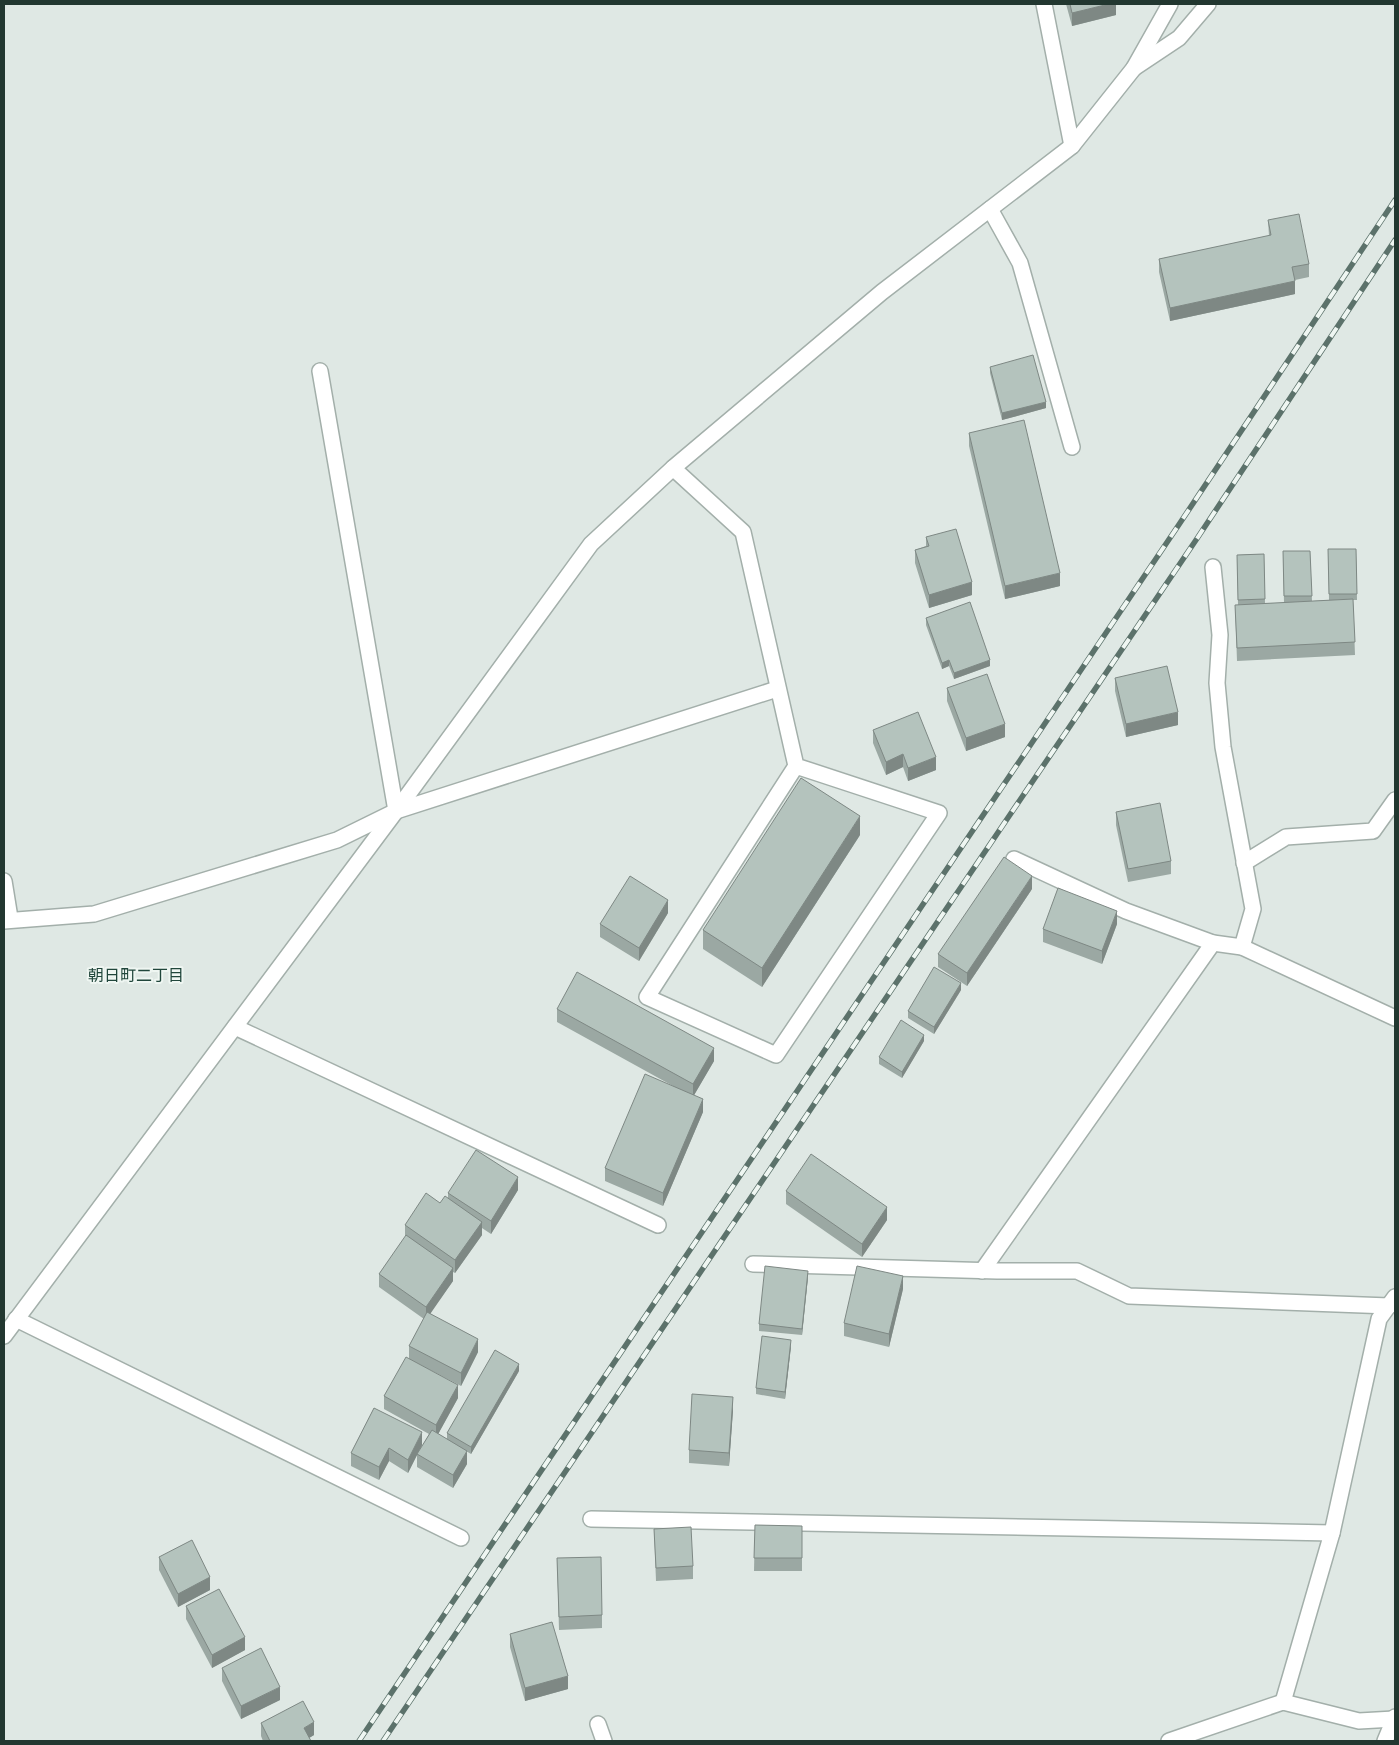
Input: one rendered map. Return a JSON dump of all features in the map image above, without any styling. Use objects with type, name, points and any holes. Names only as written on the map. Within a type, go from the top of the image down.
[{"type":"street","points":[[1044,4],[1072,146]]},
{"type":"street","points":[[4,1336],[396,811],[591,544],[673,468],[882,292],[1072,146],[1134,68],[1170,4]]},
{"type":"street","points":[[1134,68],[1179,38],[1208,4]]},
{"type":"street","points":[[990,209],[1020,262],[1072,447]]},
{"type":"street","points":[[320,371],[396,811]]},
{"type":"street","points":[[673,468],[743,532],[777,689],[796,766],[647,997],[776,1055],[939,813],[796,766]]},
{"type":"street","points":[[1213,567],[1220,635],[1217,683],[1223,747],[1253,910],[1242,947]]},
{"type":"street","points":[[4,881],[7,920],[94,914],[337,840],[396,811],[777,689]]},
{"type":"street","points":[[1244,863],[1286,837],[1373,831],[1395,800]]},
{"type":"street","points":[[1014,859],[1126,911],[1214,943],[1242,947],[1395,1018]]},
{"type":"street","points":[[982,1271],[1214,943]]},
{"type":"street","points":[[235,1027],[658,1225]]},
{"type":"street","points":[[753,1264],[982,1271],[1077,1271],[1129,1296],[1392,1301]]},
{"type":"street","points":[[1283,1702],[1332,1533],[1379,1319],[1392,1301]]},
{"type":"street","points":[[16,1320],[461,1538]]},
{"type":"street","points":[[591,1518],[1332,1533]]},
{"type":"street","points":[[1169,1741],[1283,1702],[1359,1721],[1395,1718]]},
{"type":"street","points":[[1384,1741],[1395,1718]]},
{"type":"street","points":[[598,1724],[604,1741]]},
{"type":"building","points":[[1070,4],[1109,4],[1072,13]]},
{"type":"building","points":[[1299,214],[1309,264],[1292,267],[1295,281],[1170,308],[1159,259],[1271,235],[1268,220]]},
{"type":"building","points":[[1033,355],[1046,402],[1002,413],[990,367]]},
{"type":"building","points":[[1024,420],[1060,573],[1005,586],[969,433]]},
{"type":"building","points":[[956,529],[972,582],[929,595],[915,550],[929,546],[926,537]]},
{"type":"building","points":[[1328,549],[1356,549],[1357,594],[1329,594]]},
{"type":"building","points":[[1283,551],[1310,551],[1312,596],[1284,596]]},
{"type":"building","points":[[1264,554],[1265,599],[1238,600],[1237,555]]},
{"type":"building","points":[[1353,599],[1355,642],[1237,648],[1235,605]]},
{"type":"building","points":[[970,602],[990,660],[954,673],[949,660],[942,663],[926,618]]},
{"type":"building","points":[[1167,666],[1178,712],[1126,724],[1115,678]]},
{"type":"building","points":[[987,674],[1005,724],[966,738],[947,688]]},
{"type":"building","points":[[918,712],[936,757],[908,768],[903,754],[886,762],[873,730]]},
{"type":"building","points":[[801,778],[860,816],[762,968],[703,930]]},
{"type":"building","points":[[1160,803],[1171,861],[1128,869],[1116,812]]},
{"type":"building","points":[[1004,857],[1032,876],[967,973],[938,954]]},
{"type":"building","points":[[630,876],[668,900],[639,948],[600,924]]},
{"type":"building","points":[[1058,888],[1117,911],[1102,951],[1043,929]]},
{"type":"building","points":[[934,967],[961,983],[934,1027],[908,1011]]},
{"type":"building","points":[[577,972],[714,1048],[693,1084],[557,1009]]},
{"type":"building","points":[[901,1020],[924,1035],[902,1072],[879,1057]]},
{"type":"building","points":[[645,1074],[703,1099],[663,1193],[605,1168]]},
{"type":"building","points":[[476,1150],[518,1177],[491,1221],[448,1193]]},
{"type":"building","points":[[811,1154],[887,1207],[862,1244],[786,1191]]},
{"type":"building","points":[[426,1193],[440,1203],[445,1196],[482,1222],[455,1260],[405,1225]]},
{"type":"building","points":[[406,1235],[453,1268],[426,1307],[379,1274]]},
{"type":"building","points":[[765,1266],[808,1271],[802,1329],[759,1324]]},
{"type":"building","points":[[857,1266],[903,1276],[889,1334],[844,1323]]},
{"type":"building","points":[[427,1312],[478,1339],[461,1373],[409,1346]]},
{"type":"building","points":[[762,1336],[791,1340],[785,1392],[756,1388]]},
{"type":"building","points":[[495,1350],[519,1364],[471,1447],[447,1433]]},
{"type":"building","points":[[406,1357],[458,1385],[436,1425],[384,1396]]},
{"type":"building","points":[[692,1394],[733,1397],[729,1453],[689,1450]]},
{"type":"building","points":[[374,1408],[422,1432],[408,1460],[389,1448],[379,1467],[351,1453]]},
{"type":"building","points":[[432,1430],[467,1451],[453,1475],[417,1454]]},
{"type":"building","points":[[755,1525],[802,1526],[802,1558],[754,1558]]},
{"type":"building","points":[[691,1527],[693,1566],[656,1568],[654,1529]]},
{"type":"building","points":[[192,1540],[210,1577],[178,1594],[159,1557]]},
{"type":"building","points":[[601,1557],[602,1615],[559,1617],[557,1558]]},
{"type":"building","points":[[219,1589],[245,1637],[212,1655],[186,1606]]},
{"type":"building","points":[[552,1622],[568,1676],[525,1688],[510,1634]]},
{"type":"building","points":[[261,1648],[280,1687],[241,1706],[222,1668]]},
{"type":"building","points":[[303,1701],[314,1722],[304,1728],[311,1741],[270,1741],[261,1723]]},
{"type":"railway","points":[[359,1741],[1178,526],[1395,200]]},
{"type":"railway","points":[[383,1741],[1196,540],[1395,240]]},
{"type":"district","name":"朝日町二丁目","points":[[136,975]]}]
